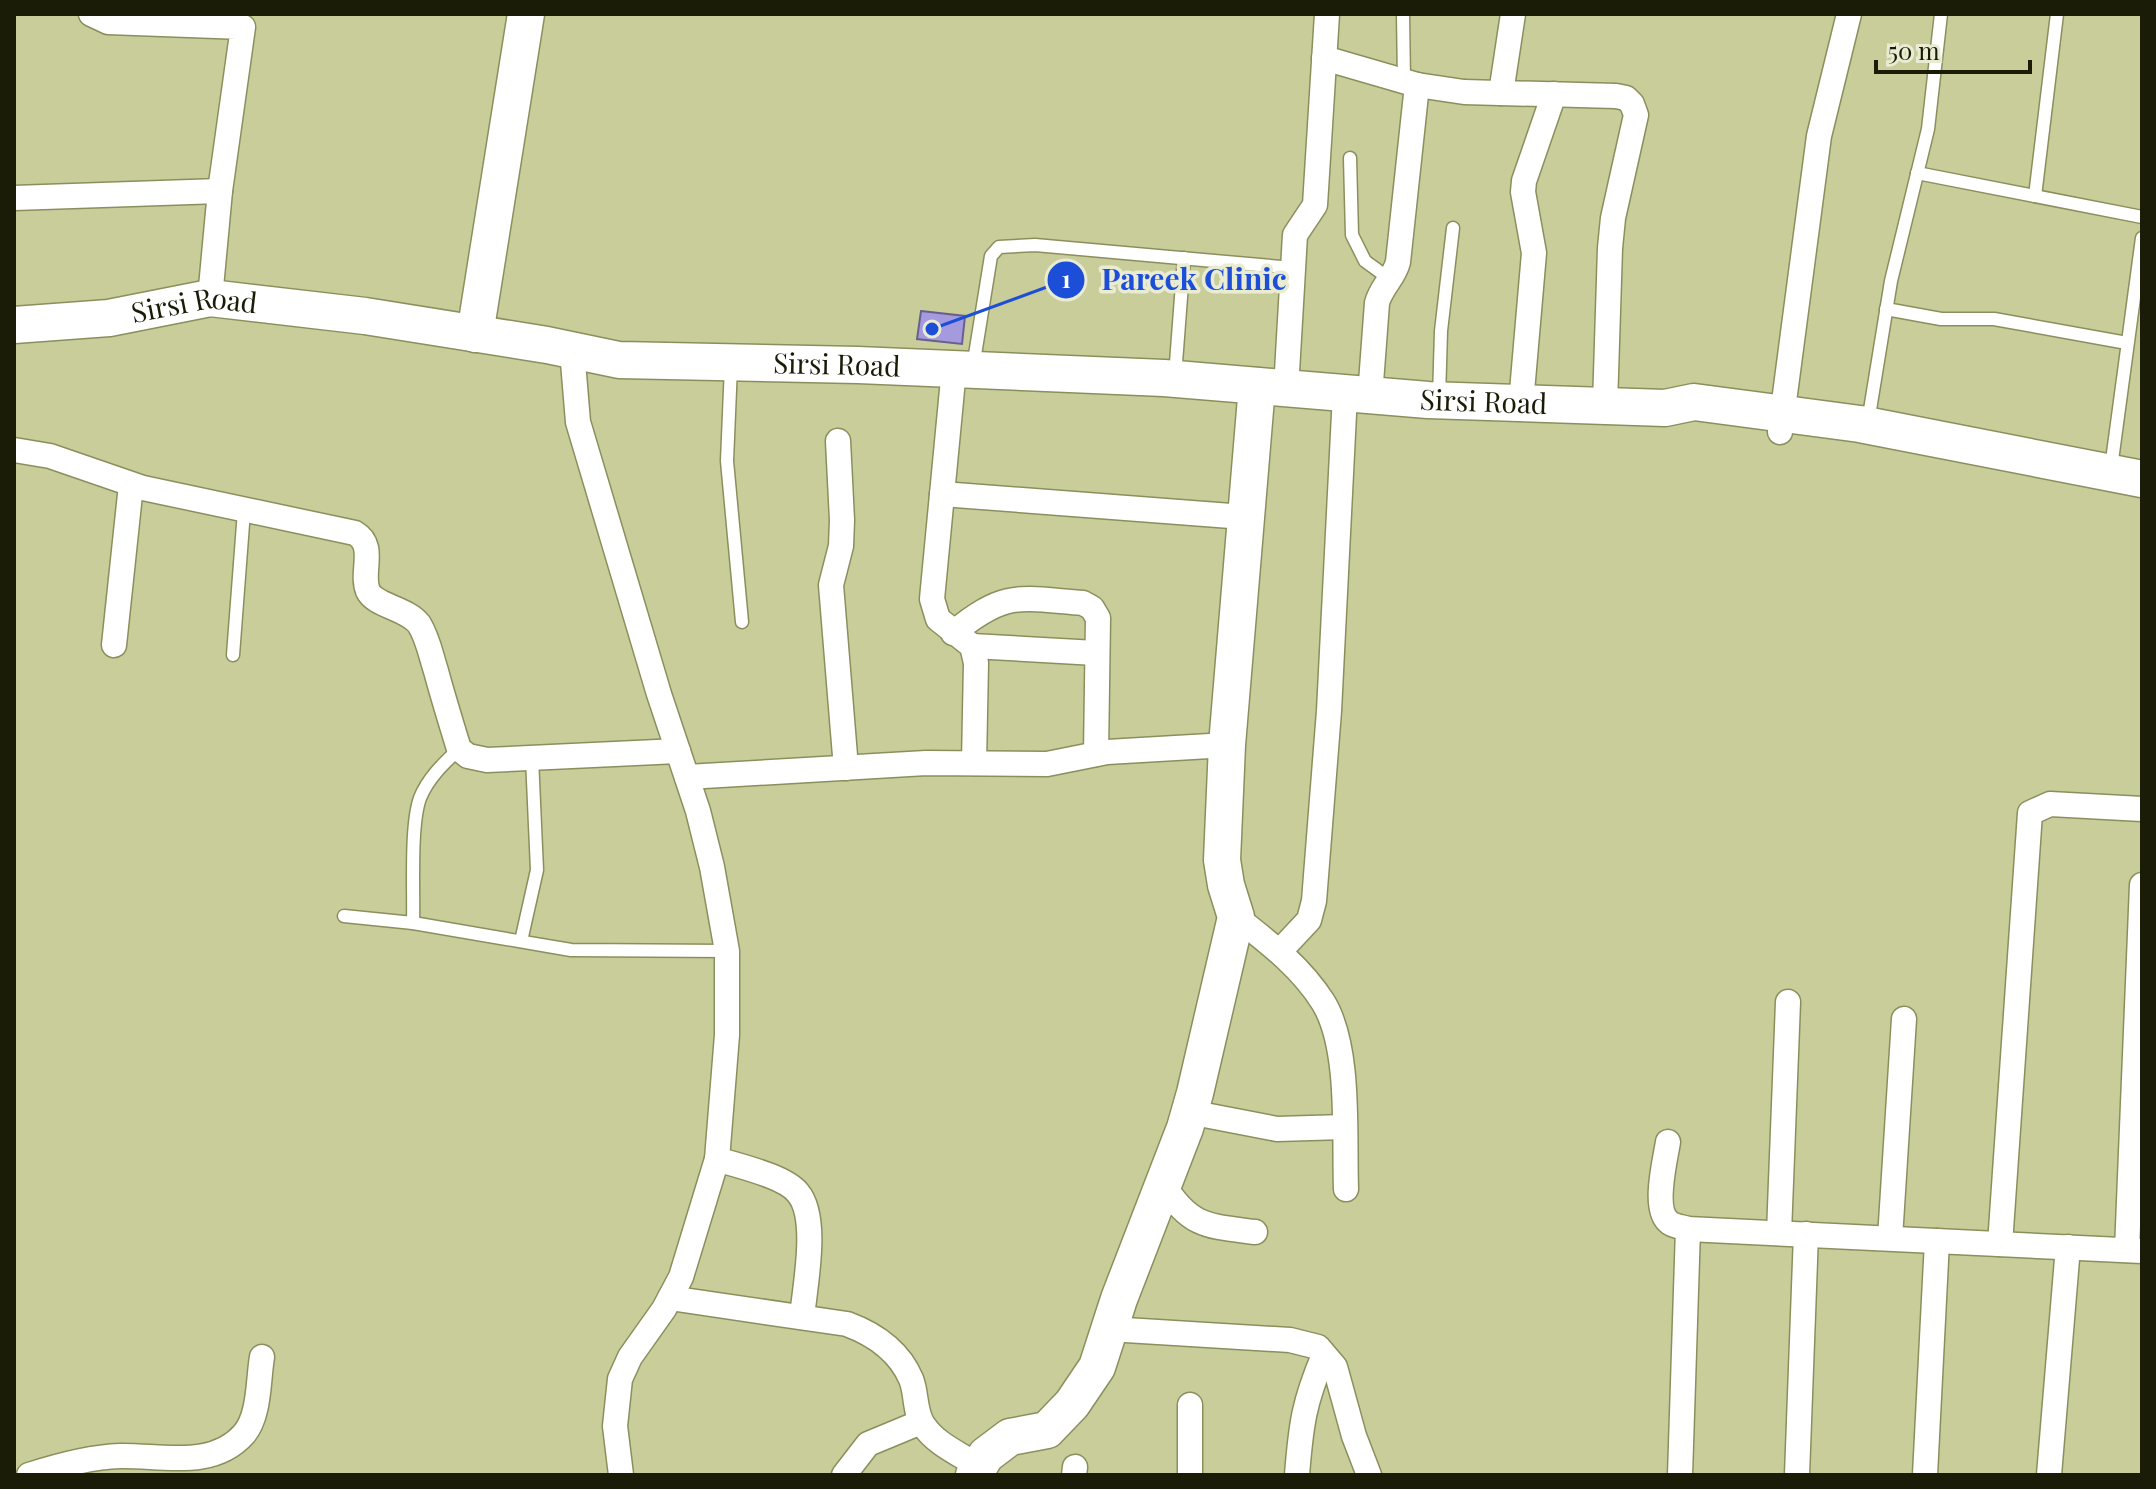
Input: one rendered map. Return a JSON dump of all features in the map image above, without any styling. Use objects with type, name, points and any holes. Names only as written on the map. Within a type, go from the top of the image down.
[{"type":"main road","points":[[475,334],[526,14]]},
{"type":"main road","name":"Sirsi Road","points":[[14,325],[109,318],[210,298],[365,316],[619,360],[1175,379],[1439,401],[1665,408],[1693,427],[1781,423],[1867,425],[2126,476]]},
{"type":"main road","points":[[976,1471],[986,1455],[1010,1437],[1047,1430],[1072,1404],[1097,1367],[1189,1112],[1236,917],[1222,860],[1227,745],[1244,517],[1272,388]]},
{"type":"main road","name":"Sirsi Road","points":[[1781,423],[2142,497]]},
{"type":"street","points":[[91,14],[108,22],[244,20],[220,191],[210,298]]},
{"type":"street","points":[[1272,388],[1293,268],[1295,235],[1315,205],[1327,14]]},
{"type":"street","points":[[1501,93],[1513,14]]},
{"type":"street","points":[[1781,423],[1819,136],[1849,14]]},
{"type":"street","points":[[1324,58],[1410,82],[1464,92],[1626,98],[1632,104],[1636,115],[1613,218],[1610,248],[1605,405]]},
{"type":"street","points":[[1280,951],[1309,920],[1314,901],[1358,395],[1380,292],[1391,280],[1398,262],[1410,82]]},
{"type":"street","points":[[1521,403],[1534,253],[1523,192],[1524,181],[1554,94]]},
{"type":"street","points":[[14,198],[220,191]]},
{"type":"street","points":[[572,350],[578,422],[585,450],[687,777],[712,867],[727,951],[727,1035],[717,1159],[681,1277],[630,1357],[620,1379],[615,1426],[621,1475]]},
{"type":"street","points":[[963,370],[942,494],[932,599],[938,619],[962,640],[976,663],[974,763]]},
{"type":"street","points":[[838,441],[841,546],[831,585],[846,768]]},
{"type":"street","points":[[14,450],[50,456],[131,485],[355,533],[361,537],[367,551],[367,587],[370,595],[410,615],[418,624],[427,641],[459,749],[468,756],[487,760],[678,751]]},
{"type":"street","points":[[114,645],[131,485]]},
{"type":"street","points":[[942,494],[1244,517]]},
{"type":"street","points":[[962,640],[980,612],[1016,598],[1083,603],[1092,608],[1098,618],[1096,754]]},
{"type":"street","points":[[962,640],[1096,653]]},
{"type":"street","points":[[687,777],[974,763],[1047,764],[1096,754],[1227,745]]},
{"type":"street","points":[[2000,1244],[2030,813],[2050,804],[2142,809]]},
{"type":"street","points":[[1668,1142],[1660,1200],[1663,1216],[1670,1224],[1688,1229],[2135,1251],[2142,885]]},
{"type":"street","points":[[1236,917],[1280,951],[1310,983],[1334,1026],[1342,1059],[1346,1189]]},
{"type":"street","points":[[1779,1233],[1788,1002]]},
{"type":"street","points":[[1890,1238],[1904,1019]]},
{"type":"street","points":[[1189,1112],[1277,1129],[1344,1127]]},
{"type":"street","points":[[717,1159],[780,1180],[798,1192],[806,1208],[810,1228],[802,1317]]},
{"type":"street","points":[[1163,1184],[1178,1208],[1188,1216],[1219,1227],[1255,1232]]},
{"type":"street","points":[[1680,1475],[1688,1229]]},
{"type":"street","points":[[1797,1475],[1806,1234]]},
{"type":"street","points":[[1925,1475],[1937,1241]]},
{"type":"street","points":[[2049,1475],[2068,1247]]},
{"type":"street","points":[[670,1298],[847,1324],[869,1332],[890,1348],[911,1379],[921,1422],[933,1438],[976,1471]]},
{"type":"street","points":[[1109,1329],[1290,1340],[1318,1347],[1335,1367],[1354,1436],[1369,1475]]},
{"type":"street","points":[[1297,1475],[1300,1427],[1324,1355]]},
{"type":"street","points":[[29,1475],[87,1460],[120,1456],[189,1459],[214,1453],[244,1434],[253,1417],[262,1357]]},
{"type":"street","points":[[1190,1405],[1190,1475]]},
{"type":"street","points":[[844,1475],[868,1444],[921,1422]]},
{"type":"lane","points":[[1403,14],[1410,82]]},
{"type":"lane","points":[[1867,425],[1886,309],[1928,129],[1941,14]]},
{"type":"lane","points":[[2035,196],[2057,14]]},
{"type":"lane","points":[[1350,158],[1352,235],[1365,261],[1391,280]]},
{"type":"lane","points":[[1917,173],[2142,217]]},
{"type":"lane","points":[[1439,401],[1441,331],[1453,228]]},
{"type":"lane","points":[[2126,476],[2127,343],[2142,238]]},
{"type":"lane","points":[[963,370],[991,256],[999,247],[1035,245],[1293,268]]},
{"type":"lane","points":[[1175,379],[1184,258]]},
{"type":"lane","points":[[1886,309],[1941,319],[1994,319],[2127,343]]},
{"type":"lane","points":[[731,363],[727,461],[742,622]]},
{"type":"lane","points":[[233,655],[244,511]]},
{"type":"lane","points":[[413,923],[416,817],[421,797],[435,772],[459,749]]},
{"type":"lane","points":[[521,941],[537,870],[532,758]]},
{"type":"lane","points":[[344,916],[413,923],[571,950],[646,948],[727,951]]},
{"type":"building","points":[[921,311],[965,316],[962,344],[917,339]]},
{"type":"place","name":"Pareek Clinic","points":[[932,329]]}]
